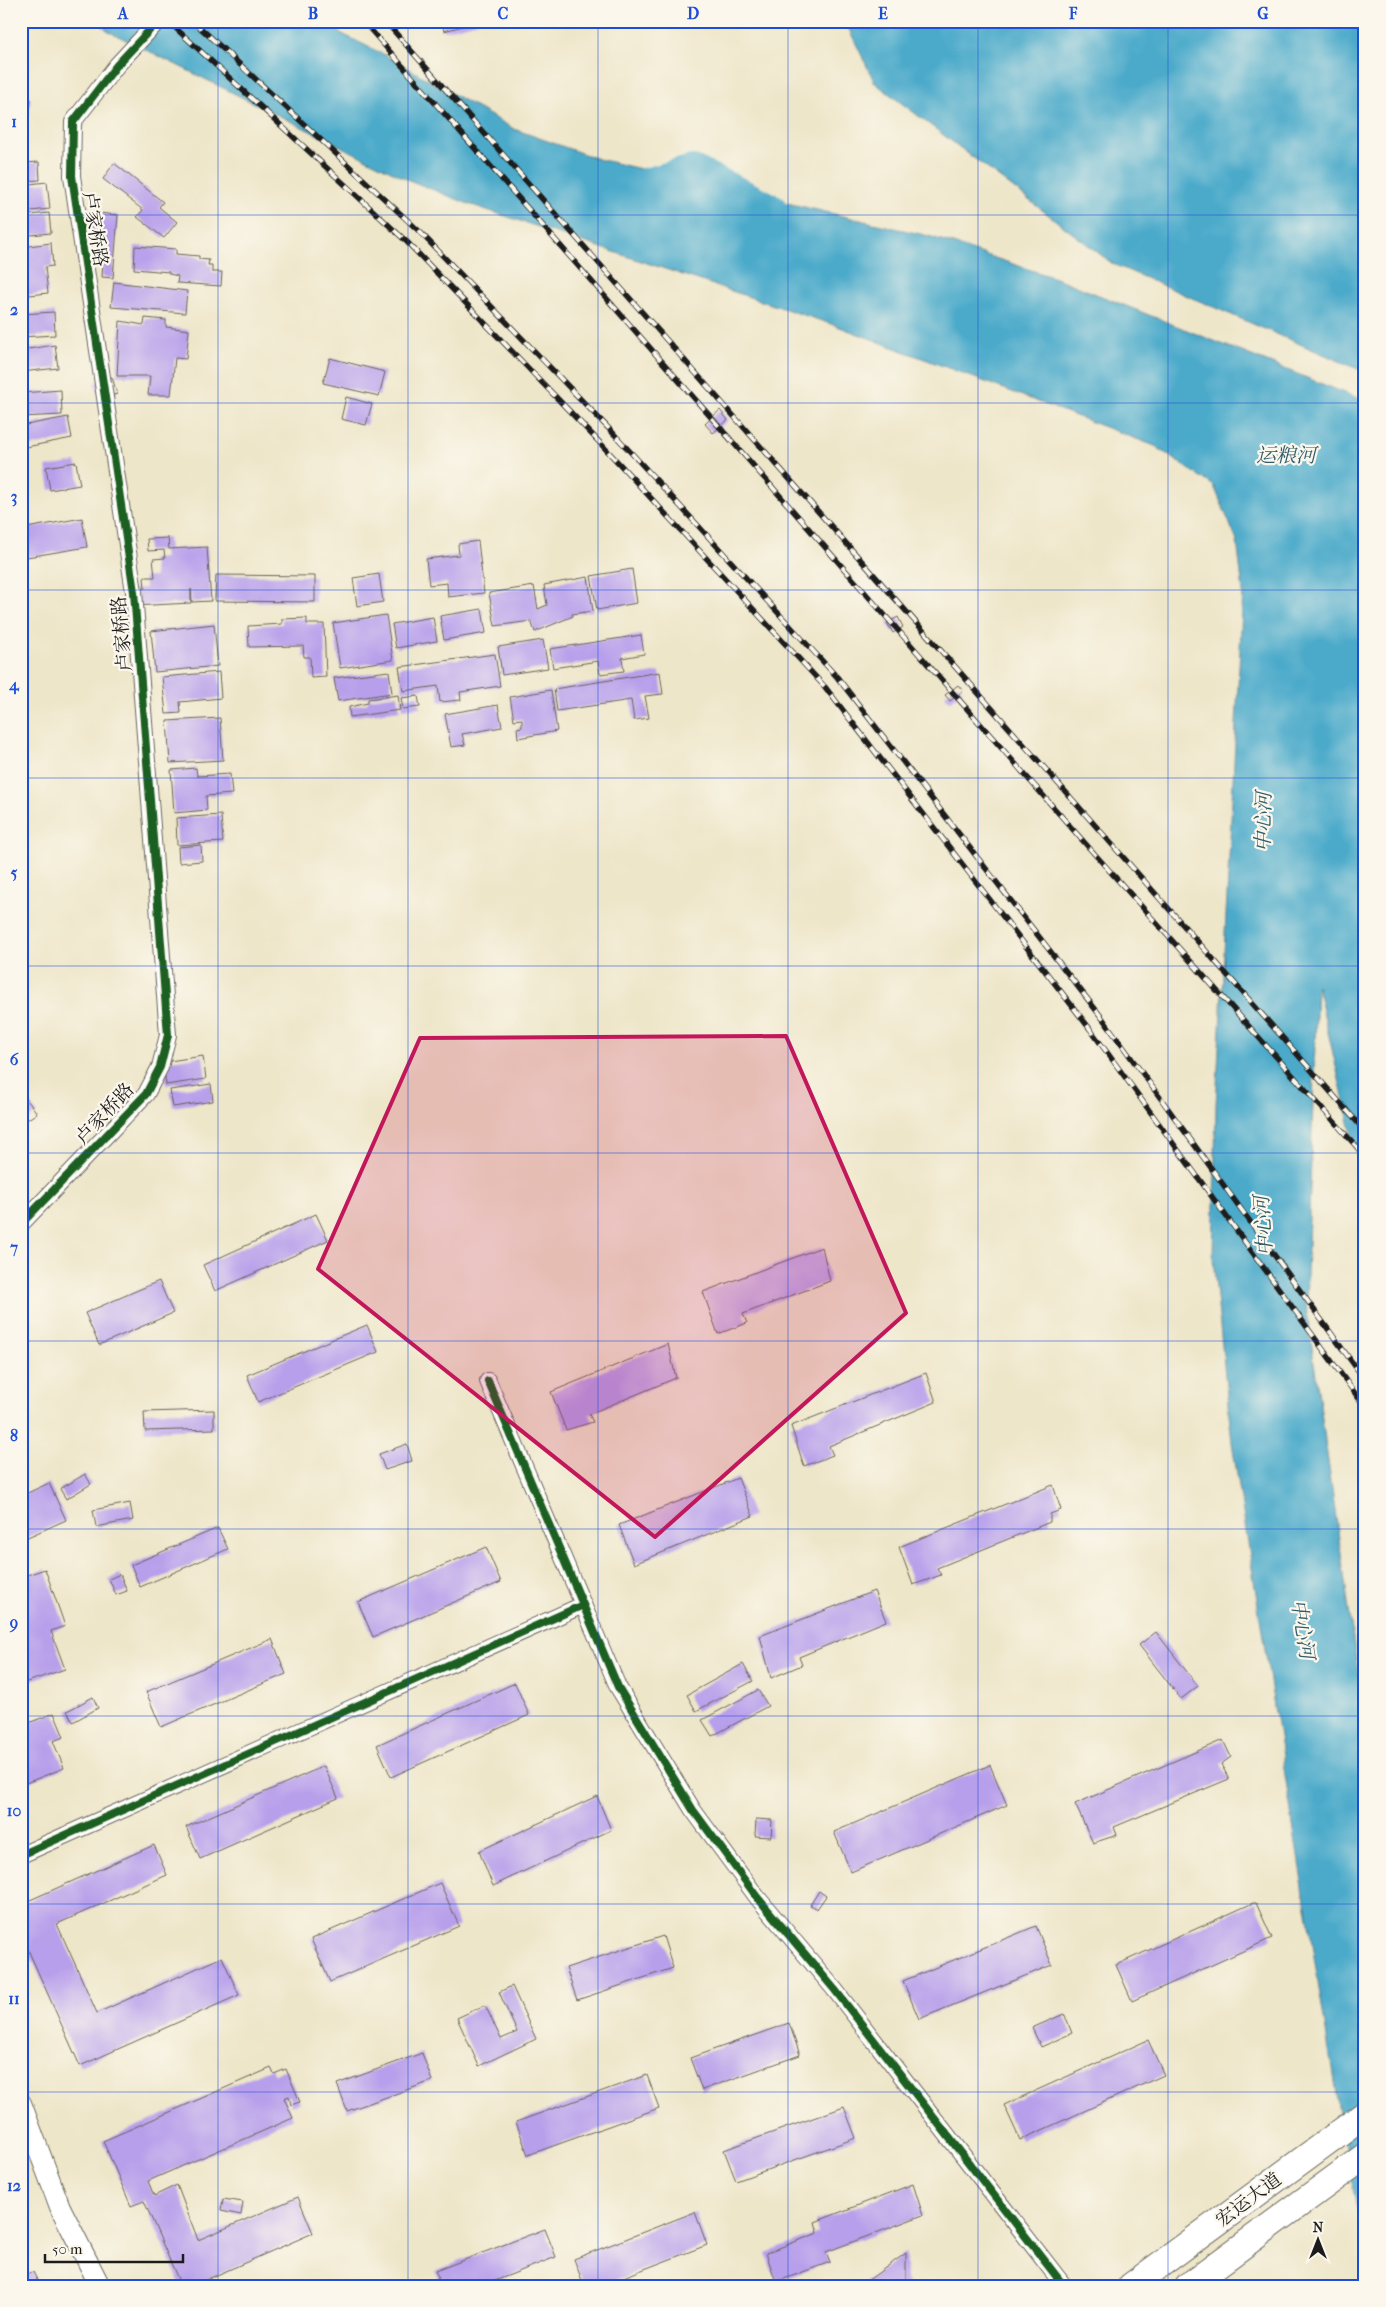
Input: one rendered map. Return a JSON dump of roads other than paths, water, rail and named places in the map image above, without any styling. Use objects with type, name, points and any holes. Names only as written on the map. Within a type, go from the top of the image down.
[{"type":"main road","name":"宏运大道","points":[[1131,2286],[1365,2114]]},
{"type":"main road","name":"宏运大道","points":[[1188,2286],[1356,2163]]},
{"type":"street","name":"卢家桥路","points":[[21,1224],[146,1094],[160,1067],[168,1035],[134,592],[72,176],[73,122],[117,65],[155,24]]},
{"type":"street","points":[[488,1381],[618,1687],[693,1810],[757,1897],[835,1990],[1064,2286]]},
{"type":"street","points":[[21,1855],[583,1606]]},
{"type":"street","points":[[21,2103],[60,2207],[100,2286]]},
{"type":"water","points":[[96,21],[316,21],[385,55],[514,129],[598,159],[929,236],[1061,280],[1365,401],[1365,1191],[1317,985],[1306,1305],[1365,1723],[1365,2248],[1343,2138],[1232,1443],[1213,1258],[1216,1105],[1243,591],[1237,541],[1214,486],[1155,446],[837,326],[466,203],[409,180],[110,32]]},
{"type":"water","points":[[845,21],[1365,21],[1365,372],[1113,264],[875,83]]},
{"type":"waterway","points":[[631,188],[693,171],[771,209]]},
{"type":"railway","points":[[168,21],[407,242],[602,445],[825,687],[1090,1029],[1365,1407]]},
{"type":"railway","points":[[193,21],[419,231],[614,434],[837,677],[1103,1019],[1365,1380]]},
{"type":"railway","points":[[363,21],[1091,850],[1365,1156]]},
{"type":"railway","points":[[385,21],[1365,1131]]},
{"type":"water label","name":"运粮河","points":[[1286,455]]},
{"type":"water label","name":"中心河","points":[[1263,822]]},
{"type":"water label","name":"中心河","points":[[1263,1226]]},
{"type":"water label","name":"中心河","points":[[1303,1629]]}]
